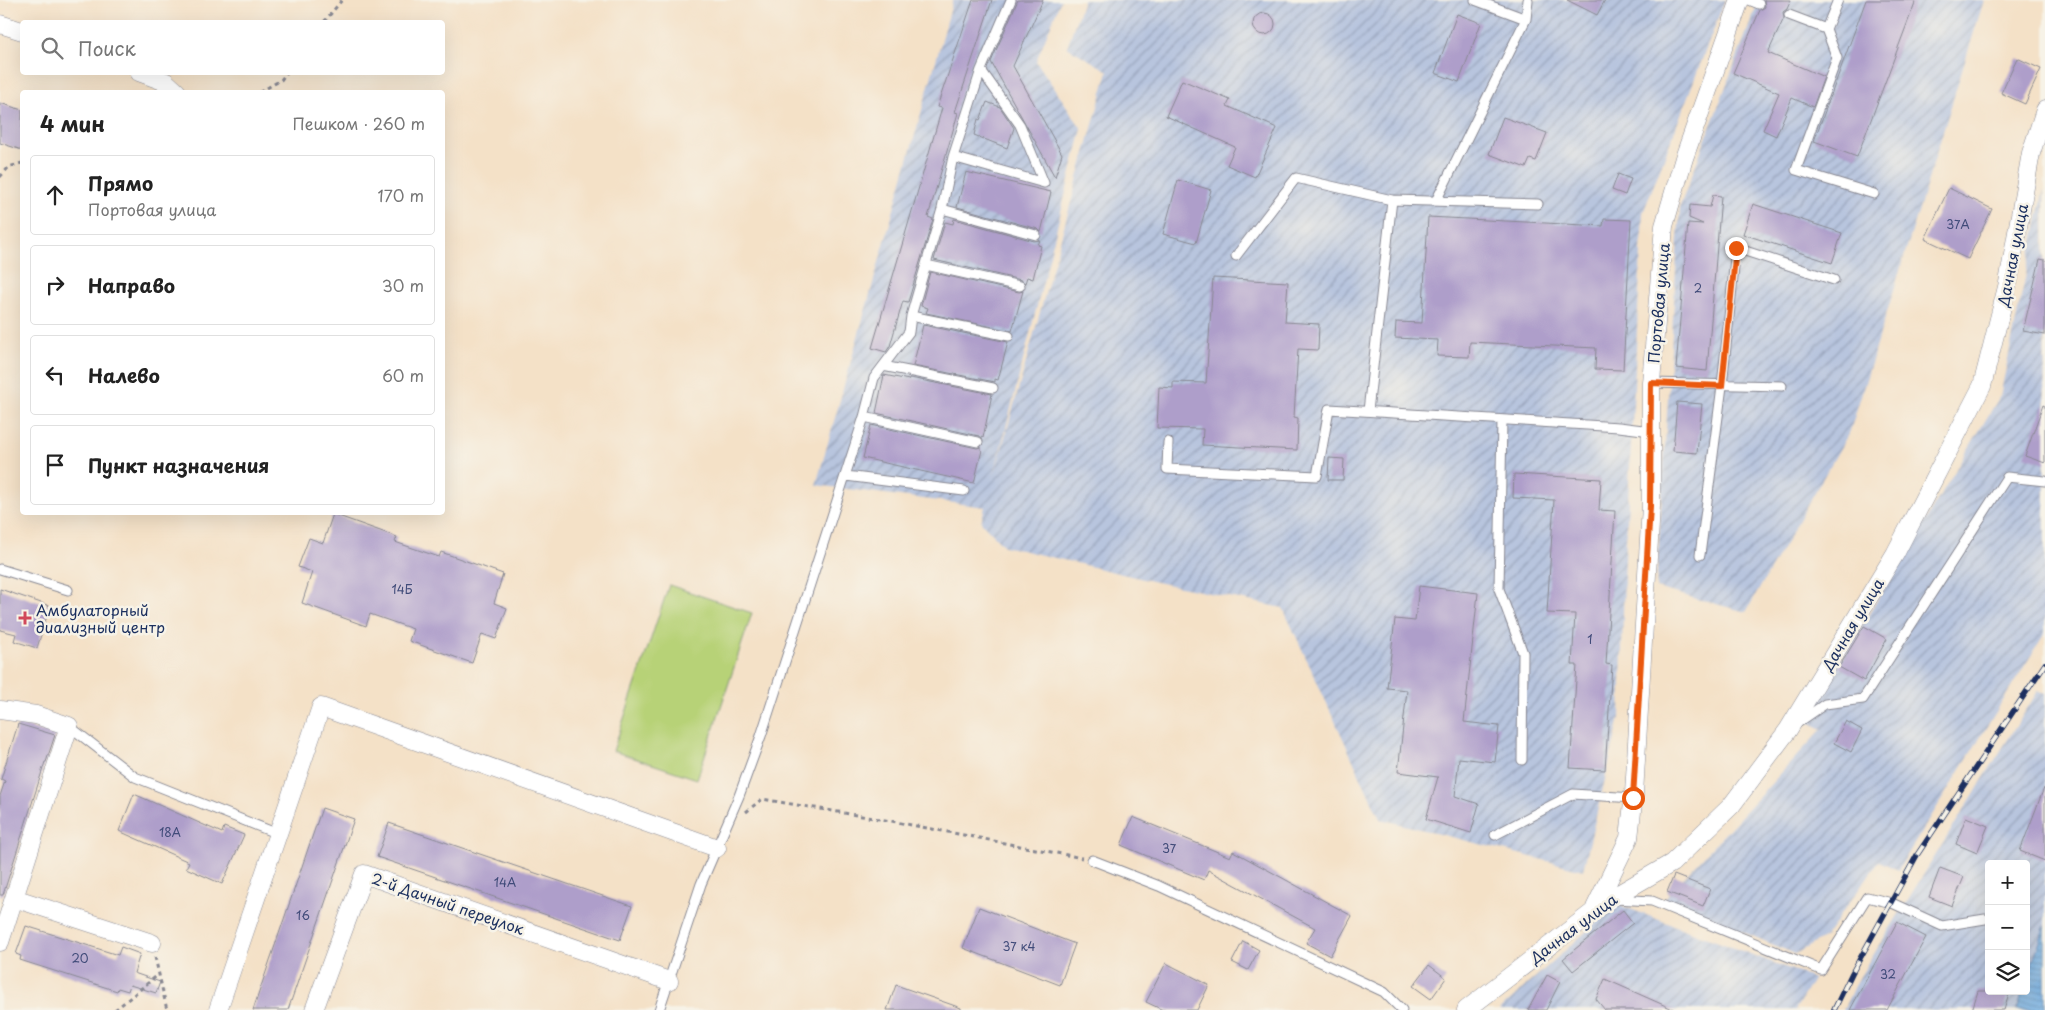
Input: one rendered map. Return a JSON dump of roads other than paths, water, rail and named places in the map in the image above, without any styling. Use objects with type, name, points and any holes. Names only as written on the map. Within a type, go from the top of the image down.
[{"type":"street","name":"Портовая улица","points":[[1593,910],[1629,838],[1650,506],[1651,383],[1664,226],[1684,158],[1740,0]]},
{"type":"street","points":[[0,24],[20,30]]},
{"type":"street","points":[[144,75],[169,89]]},
{"type":"street","name":"Дачная улица","points":[[1466,1010],[1593,910],[1672,863],[1731,806],[1788,730],[1895,554],[1982,386],[2008,283],[2031,153],[2045,110]]},
{"type":"street","points":[[218,1010],[321,707],[717,848]]},
{"type":"street","points":[[0,710],[36,715],[69,726],[0,942]]},
{"type":"street","name":"2-й Дачный переулок","points":[[314,1010],[364,874],[669,981]]},
{"type":"street","points":[[14,898],[152,943]]},
{"type":"lane","points":[[659,1010],[702,884],[739,796],[764,727],[846,476],[874,378],[908,332],[942,209],[953,157],[982,70],[1011,0]]},
{"type":"lane","points":[[1475,0],[1526,19]]},
{"type":"lane","points":[[1436,201],[1526,19],[1528,0]]},
{"type":"lane","points":[[1749,0],[1758,4]]},
{"type":"lane","points":[[1838,0],[1826,29],[1837,58],[1796,170],[1874,194]]},
{"type":"lane","points":[[1789,15],[1826,29]]},
{"type":"lane","points":[[953,157],[1044,183],[1020,125],[982,70]]},
{"type":"lane","points":[[1236,256],[1296,178],[1392,200],[1538,204]]},
{"type":"lane","points":[[1368,411],[1392,200]]},
{"type":"lane","points":[[942,209],[1036,236]]},
{"type":"lane","points":[[1700,555],[1722,386],[1736,248],[1834,280]]},
{"type":"lane","points":[[926,265],[1020,286]]},
{"type":"lane","points":[[911,316],[1009,336]]},
{"type":"lane","points":[[883,366],[993,388]]},
{"type":"lane","points":[[1651,383],[1782,386]]},
{"type":"lane","points":[[1168,442],[1167,469],[1317,476],[1329,409],[1651,431]]},
{"type":"lane","points":[[864,418],[978,442]]},
{"type":"lane","points":[[1502,420],[1499,590],[1523,653],[1522,760]]},
{"type":"lane","points":[[846,476],[964,491]]},
{"type":"lane","points":[[1788,730],[1825,704],[1863,699],[2007,477],[2045,481]]},
{"type":"lane","points":[[0,569],[68,590]]},
{"type":"lane","points":[[69,726],[135,777],[278,834]]},
{"type":"lane","points":[[1495,836],[1573,794],[1633,798]]},
{"type":"lane","points":[[1092,860],[1159,886],[1384,992],[1402,1010]]},
{"type":"lane","points":[[1610,899],[1652,901],[1821,970],[1867,897],[1892,902],[1942,926],[1985,919]]},
{"type":"water","points":[[2045,925],[2045,1010],[2017,1010],[2022,995],[2030,995],[2030,970]]},
{"type":"railway","points":[[1834,1010],[1852,973],[1917,855],[2045,664]]},
{"type":"place","name":"Амбулаторный диализный центр","points":[[25,618]]}]
